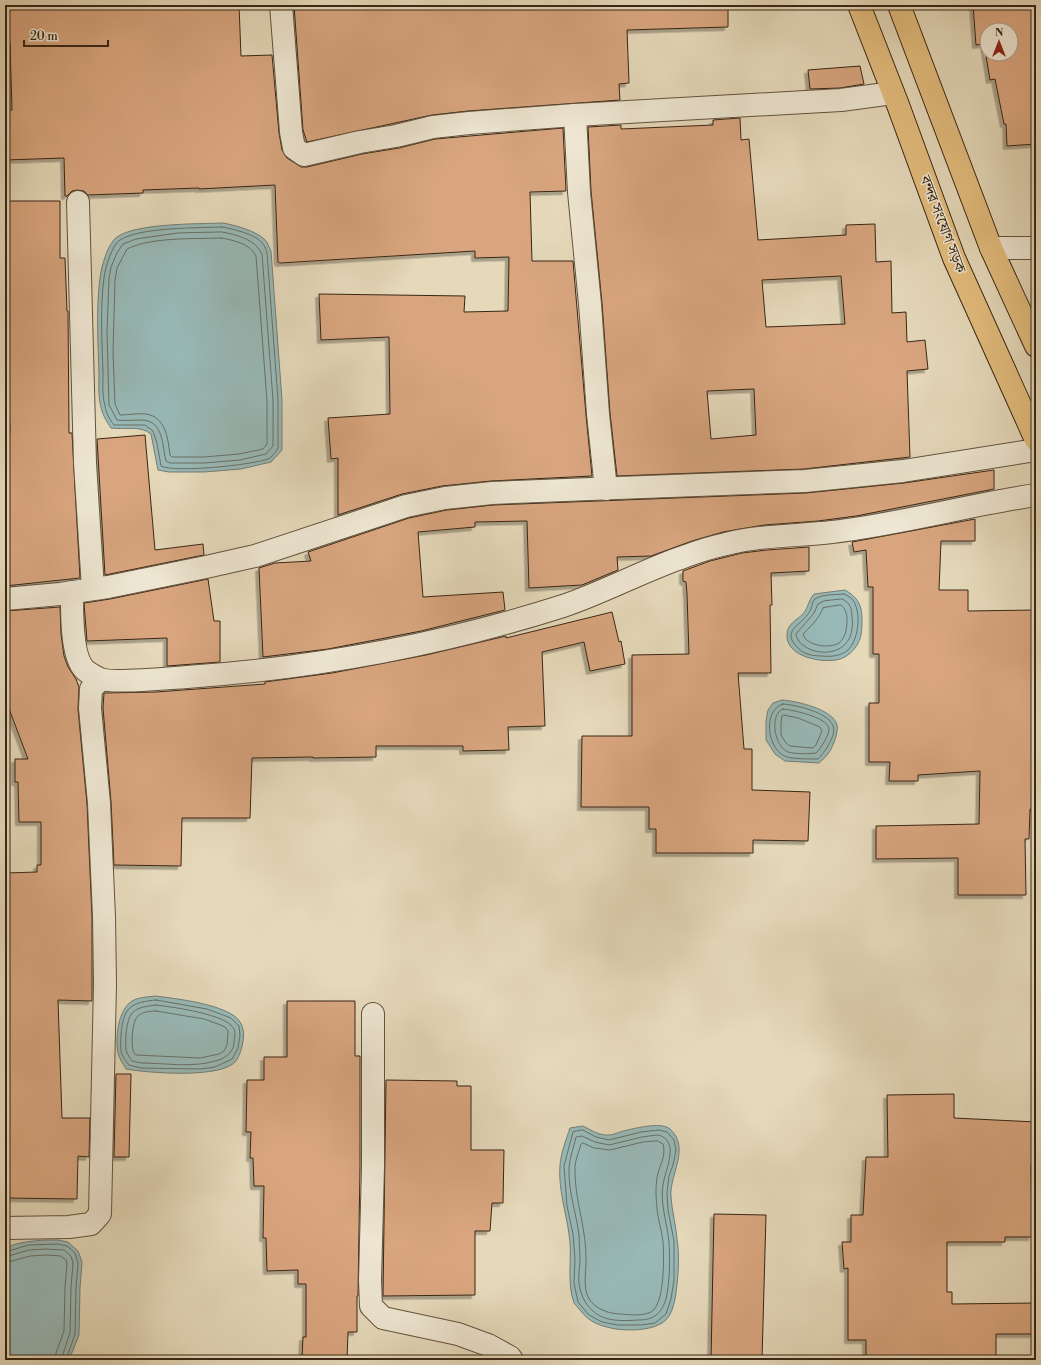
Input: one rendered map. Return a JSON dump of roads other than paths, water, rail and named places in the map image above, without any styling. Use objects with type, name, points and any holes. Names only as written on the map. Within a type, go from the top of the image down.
[{"type":"highway","name":"বন্দর সংযোগ সড়ক","points":[[859,5],[954,258],[1036,440]]},
{"type":"highway","points":[[899,5],[990,248],[1036,346]]},
{"type":"street","points":[[281,5],[291,132],[294,148],[304,155],[433,127],[469,123],[575,115],[842,100],[893,93]]},
{"type":"street","points":[[575,115],[579,192],[606,489]]},
{"type":"street","points":[[78,202],[84,464],[83,590],[72,618],[75,648],[83,668],[100,680],[165,679],[277,669],[404,648],[507,623],[559,607],[611,588],[686,556],[729,543],[778,535],[832,532],[999,500],[1036,495]]},
{"type":"street","points":[[990,248],[1036,248]]},
{"type":"street","points":[[5,599],[83,590],[206,567],[255,556],[406,506],[445,498],[492,493],[804,481],[844,478],[1036,450]]},
{"type":"street","points":[[5,1228],[69,1227],[91,1224],[100,1214],[105,984],[104,916],[99,810],[90,708],[91,689],[100,680]]},
{"type":"street","points":[[374,1014],[373,1167],[370,1280],[371,1306],[384,1318],[458,1334],[488,1345],[510,1357],[512,1360]]},
{"type":"water","points":[[223,223],[257,234],[266,241],[271,251],[282,400],[282,450],[271,462],[241,469],[204,472],[169,472],[158,470],[151,434],[147,431],[137,429],[111,428],[105,418],[100,403],[98,302],[102,268],[111,244],[117,237],[126,232],[168,225]]},
{"type":"water","points":[[845,590],[856,598],[861,609],[862,628],[857,646],[845,657],[833,660],[815,659],[798,653],[788,642],[788,628],[804,613],[810,599],[814,594]]},
{"type":"water","points":[[782,700],[804,704],[822,710],[834,719],[837,725],[835,740],[828,754],[819,763],[785,761],[775,754],[766,740],[766,721],[768,710],[773,703]]},
{"type":"water","points":[[156,996],[185,1000],[216,1007],[236,1017],[241,1023],[244,1033],[239,1056],[236,1061],[228,1067],[201,1072],[167,1073],[126,1069],[119,1057],[117,1047],[117,1032],[123,1011],[132,1001]]},
{"type":"water","points":[[583,1126],[602,1135],[612,1135],[638,1128],[660,1126],[670,1129],[676,1136],[679,1145],[679,1153],[671,1189],[671,1197],[678,1253],[678,1273],[673,1308],[665,1321],[659,1325],[637,1330],[605,1327],[588,1318],[574,1303],[570,1286],[570,1243],[561,1191],[560,1165],[570,1128]]},
{"type":"water","points":[[45,1240],[59,1240],[68,1242],[78,1251],[82,1262],[79,1335],[69,1360],[11,1360],[5,1351],[5,1251],[7,1248],[17,1244]]}]
